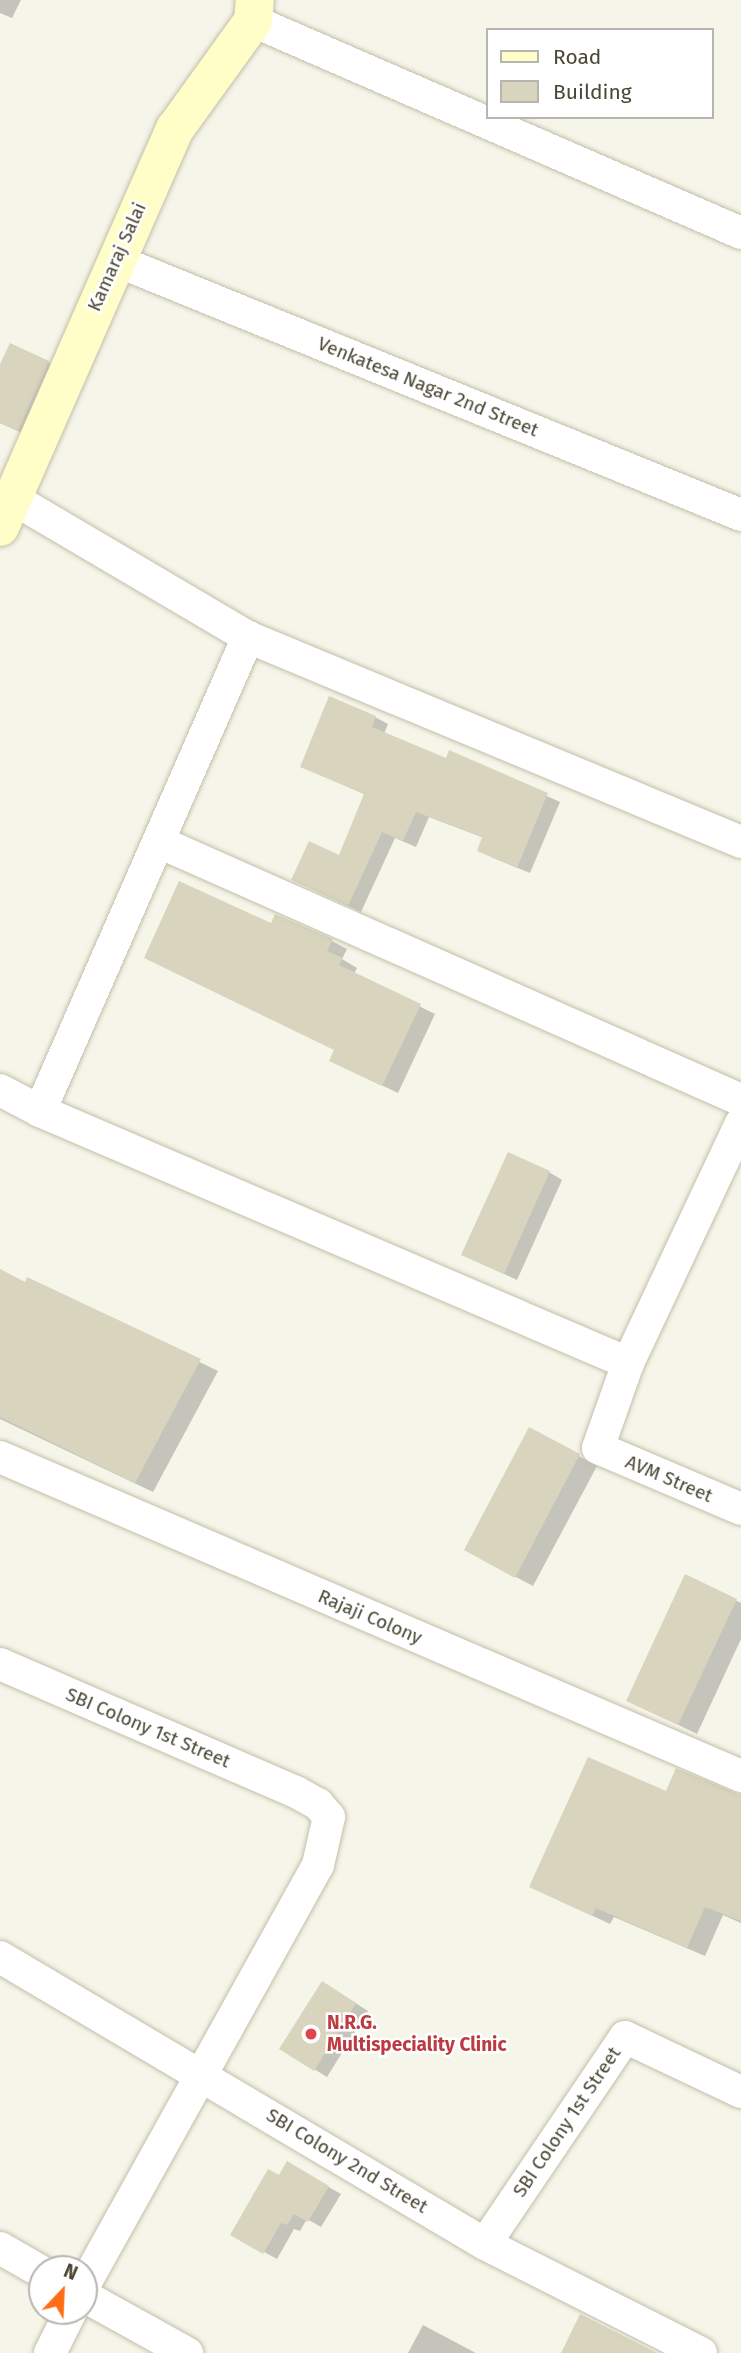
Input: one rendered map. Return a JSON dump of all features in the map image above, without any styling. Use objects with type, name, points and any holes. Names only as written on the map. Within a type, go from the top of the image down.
[{"type":"street","points":[[254,11],[486,117]]},
{"type":"street","name":"Kamaraj Salai","points":[[6,512],[115,260],[175,130],[254,11]]},
{"type":"street","points":[[491,119],[741,233]]},
{"type":"street","name":"Venkatesa Nagar 2nd Street","points":[[115,260],[741,515]]},
{"type":"street","points":[[6,512],[248,636],[741,842]]},
{"type":"street","points":[[40,1111],[248,636]]},
{"type":"street","points":[[159,842],[741,1100]]},
{"type":"street","points":[[0,1090],[40,1111],[628,1363],[741,1123]]},
{"type":"street","name":"AVM Street","points":[[628,1363],[598,1448],[741,1509]]},
{"type":"street","name":"Rajaji Colony","points":[[0,1457],[741,1776]]},
{"type":"street","name":"SBI Colony 1st Street","points":[[0,1664],[296,1792],[318,1804],[329,1817],[318,1865],[203,2073]]},
{"type":"street","name":"SBI Colony 2nd Street","points":[[0,1956],[203,2073],[485,2244],[701,2353]]},
{"type":"street","name":"SBI Colony 1st Street","points":[[485,2244],[625,2037],[741,2092]]},
{"type":"street","points":[[98,2260],[203,2073]]},
{"type":"street","points":[[0,2248],[28,2264]]},
{"type":"street","points":[[98,2304],[187,2353]]},
{"type":"street","points":[[50,2353],[64,2325]]},
{"type":"building","points":[[10,343],[49,361],[18,431],[0,423],[0,364]]},
{"type":"building","points":[[329,696],[376,716],[372,727],[446,758],[449,750],[548,793],[517,868],[477,851],[482,837],[416,812],[403,841],[382,832],[348,906],[291,880],[309,841],[339,855],[364,794],[300,767]]},
{"type":"building","points":[[179,881],[271,923],[275,914],[333,939],[327,951],[343,958],[339,965],[421,1004],[382,1086],[329,1061],[334,1050],[144,958]]},
{"type":"building","points":[[508,1152],[550,1171],[504,1274],[461,1255]]},
{"type":"building","points":[[0,1269],[25,1282],[27,1277],[201,1359],[135,1483],[0,1417]]},
{"type":"building","points":[[529,1427],[580,1454],[515,1578],[464,1550]]},
{"type":"building","points":[[685,1574],[737,1599],[678,1725],[626,1701]]},
{"type":"building","points":[[588,1757],[666,1791],[676,1768],[741,1795],[741,1921],[705,1907],[687,1948],[596,1908],[592,1916],[529,1887]]},
{"type":"building","points":[[322,1981],[356,2003],[314,2071],[279,2049]]},
{"type":"building","points":[[287,2161],[329,2186],[308,2222],[294,2214],[287,2225],[281,2223],[263,2254],[230,2235],[268,2169],[279,2175]]},
{"type":"building","points":[[580,2314],[657,2353],[561,2353]]},
{"type":"place","name":"N.R.G. Multispeciality Clinic","points":[[311,2034]]}]
